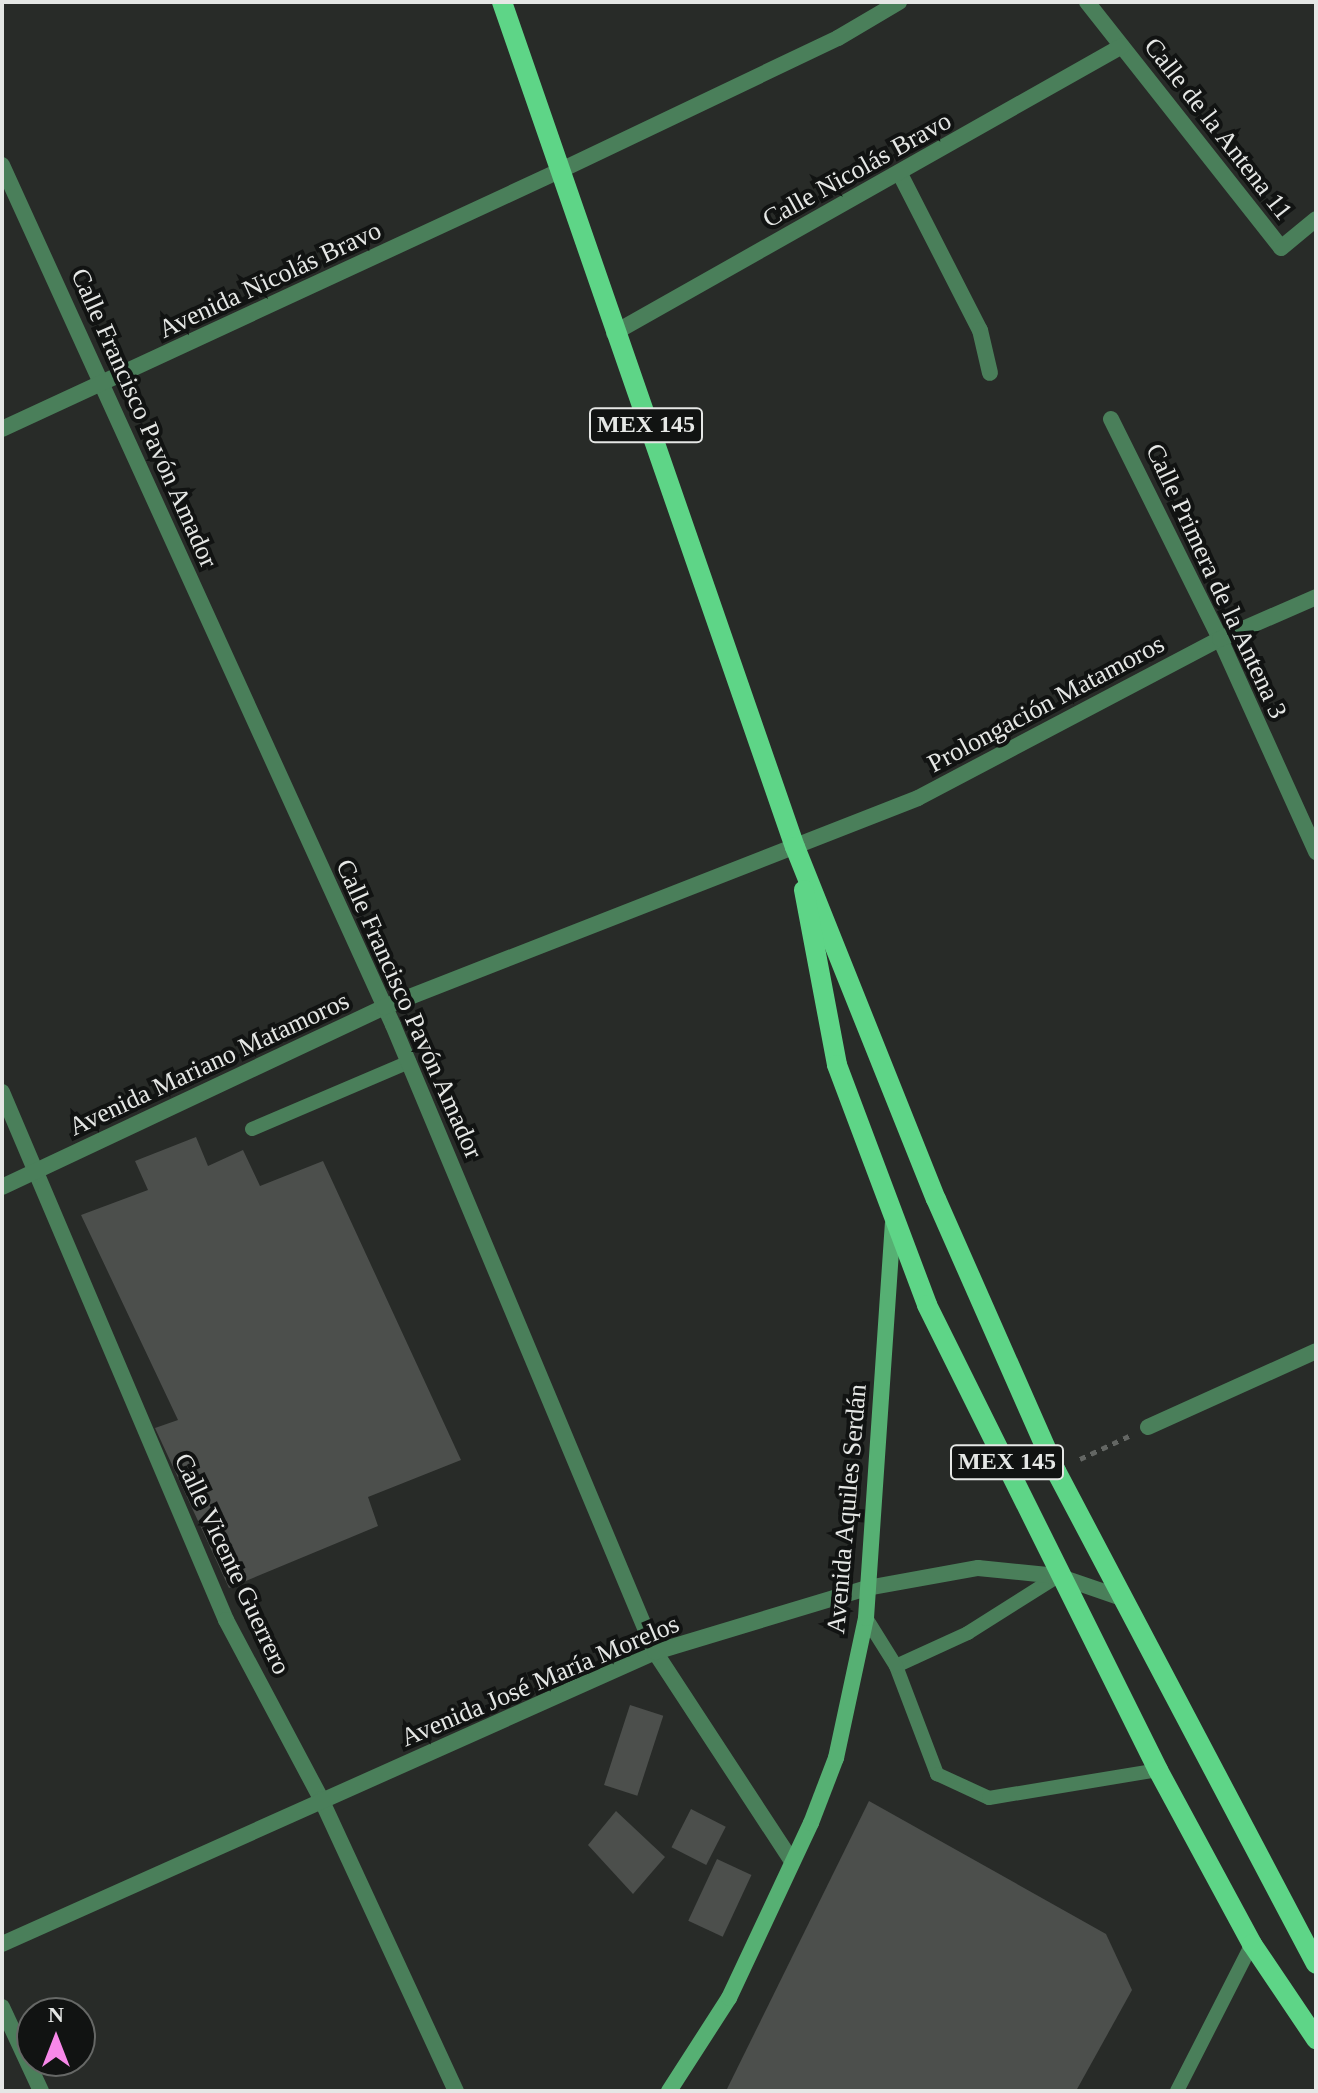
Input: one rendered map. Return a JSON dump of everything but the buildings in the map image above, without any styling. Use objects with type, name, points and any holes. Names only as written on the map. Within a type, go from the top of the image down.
[{"type":"main road","name":"MEX 145","points":[[502,2],[557,172],[795,847],[936,1199],[1056,1471],[1316,1964]]},
{"type":"main road","name":"MEX 145","points":[[795,847],[837,1065],[893,1224],[1058,1576],[1158,1770],[1252,1944],[1316,2039]]},
{"type":"street","name":"Avenida Nicolás Bravo","points":[[2,429],[104,385],[557,172],[838,38],[899,2]]},
{"type":"street","name":"Calle de la Antena 11","points":[[1087,2],[1281,248],[1316,219]]},
{"type":"street","name":"Calle Nicolás Bravo","points":[[614,333],[1122,46]]},
{"type":"street","name":"Calle Francisco Pavón Amador","points":[[2,165],[409,1062],[655,1652],[792,1861]]},
{"type":"street","points":[[900,174],[980,330],[990,373]]},
{"type":"street","name":"Calle Primera de la Antena 3","points":[[1111,419],[1220,639],[1316,852]]},
{"type":"street","name":"Prolongación Matamoros","points":[[795,847],[918,798],[1220,639],[1316,597]]},
{"type":"street","name":"Avenida Mariano Matamoros","points":[[2,1187],[384,1007],[795,847]]},
{"type":"street","name":"Calle Vicente Guerrero","points":[[2,1092],[226,1620],[321,1799],[456,2091]]},
{"type":"street","name":"Avenida Aquiles Serdán","points":[[669,2091],[729,1998],[836,1758],[866,1618],[893,1224]]},
{"type":"street","points":[[1148,1427],[1316,1351]]},
{"type":"street","name":"Avenida José María Morelos","points":[[2,1944],[321,1799],[406,1766],[655,1652],[867,1588],[978,1568],[1058,1576],[1122,1598]]},
{"type":"street","points":[[2,2007],[41,2091]]},
{"type":"lane","points":[[252,1129],[409,1062]]},
{"type":"lane","points":[[896,1666],[968,1633],[1058,1576]]},
{"type":"lane","points":[[866,1618],[896,1666],[937,1774],[989,1798],[1158,1770]]},
{"type":"lane","points":[[1182,2088],[1252,1944]]},
{"type":"path","points":[[1056,1471],[1148,1427]]}]
